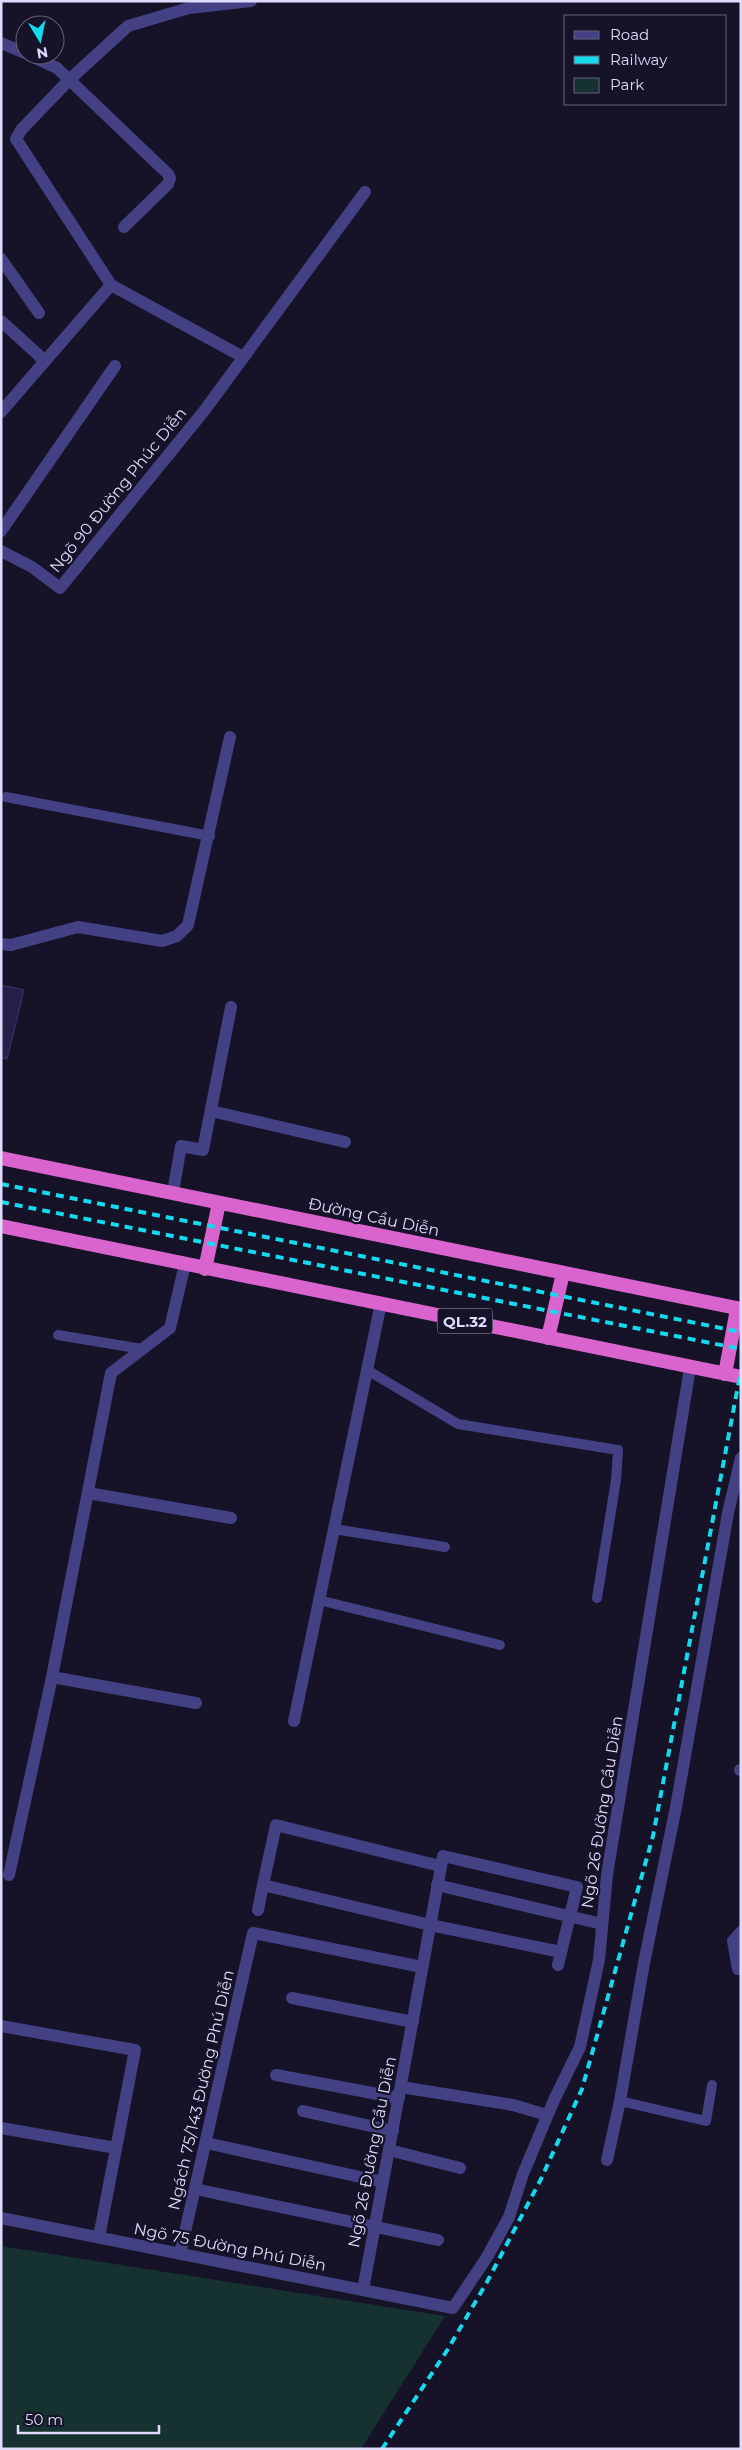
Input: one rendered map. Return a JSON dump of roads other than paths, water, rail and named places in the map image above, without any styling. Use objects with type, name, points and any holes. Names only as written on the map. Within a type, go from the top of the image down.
[{"type":"highway","name":"Đường Cầu Diễn","points":[[1,1158],[739,1309]]},
{"type":"highway","points":[[205,1269],[219,1203]]},
{"type":"highway","name":"QL.32","points":[[1,1226],[741,1377]]},
{"type":"highway","points":[[548,1338],[563,1273]]},
{"type":"highway","points":[[725,1374],[739,1309]]},
{"type":"street","points":[[243,357],[111,285],[16,140],[19,132],[70,80],[128,26],[189,8],[251,1]]},
{"type":"street","points":[[1,43],[15,49]]},
{"type":"street","points":[[51,65],[57,68],[70,80],[170,178],[168,184],[124,227]]},
{"type":"street","name":"Ngõ 90 Đường Phúc Diễn","points":[[1,551],[32,567],[60,588],[174,448],[365,192]]},
{"type":"street","points":[[1,259],[40,313]]},
{"type":"street","points":[[1,412],[111,285]]},
{"type":"street","points":[[1,321],[45,361]]},
{"type":"street","points":[[1,531],[115,366]]},
{"type":"street","points":[[1,944],[11,945],[78,927],[162,941],[177,936],[188,925],[210,836],[230,737]]},
{"type":"street","points":[[172,1192],[181,1146],[203,1150],[230,1007]]},
{"type":"street","points":[[211,1111],[345,1142]]},
{"type":"street","points":[[9,1875],[52,1676],[111,1373],[170,1328],[185,1264]]},
{"type":"street","points":[[294,1721],[381,1303]]},
{"type":"street","name":"Ngõ 26 Đường Cầu Diễn","points":[[363,2290],[437,1885],[602,1924],[607,1875],[690,1368]]},
{"type":"street","points":[[607,2160],[676,1807],[728,1513],[741,1458]]},
{"type":"street","points":[[88,1493],[230,1518]]},
{"type":"street","points":[[52,1676],[196,1703]]},
{"type":"street","points":[[258,1910],[276,1825],[440,1866]]},
{"type":"street","points":[[263,1885],[560,1958],[577,1887],[442,1856],[437,1885]]},
{"type":"street","points":[[276,2075],[400,2093],[513,2105],[547,2115],[580,2047],[598,1960],[602,1924]]},
{"type":"street","points":[[741,1932],[733,1941],[738,1969],[741,1969]]},
{"type":"street","name":"Ngách 75/143 Đường Phú Diễn","points":[[180,2254],[253,1933],[422,1967]]},
{"type":"street","points":[[292,1998],[413,2022]]},
{"type":"street","points":[[1,2026],[135,2050],[98,2237]]},
{"type":"street","points":[[302,2111],[393,2131]]},
{"type":"street","name":"Ngõ 75 Đường Phú Diễn","points":[[1,2218],[452,2308],[487,2257],[509,2216],[523,2174],[547,2115]]},
{"type":"street","points":[[1,2128],[116,2148]]},
{"type":"street","points":[[206,2143],[384,2182]]},
{"type":"street","points":[[390,2150],[460,2168]]},
{"type":"street","points":[[195,2189],[438,2240]]},
{"type":"lane","points":[[6,797],[210,836]]},
{"type":"lane","points":[[58,1335],[142,1349]]},
{"type":"lane","points":[[367,1370],[458,1424],[618,1450],[616,1480],[597,1598]]},
{"type":"lane","points":[[334,1529],[445,1547]]},
{"type":"lane","points":[[319,1600],[500,1645]]},
{"type":"lane","points":[[620,2101],[706,2121],[712,2085]]},
{"type":"railway","points":[[1,1184],[741,1332]]},
{"type":"railway","points":[[1,1202],[741,1349]]},
{"type":"railway","points":[[382,2449],[448,2349],[487,2282],[541,2179],[582,2089],[653,1836],[741,1370]]}]
